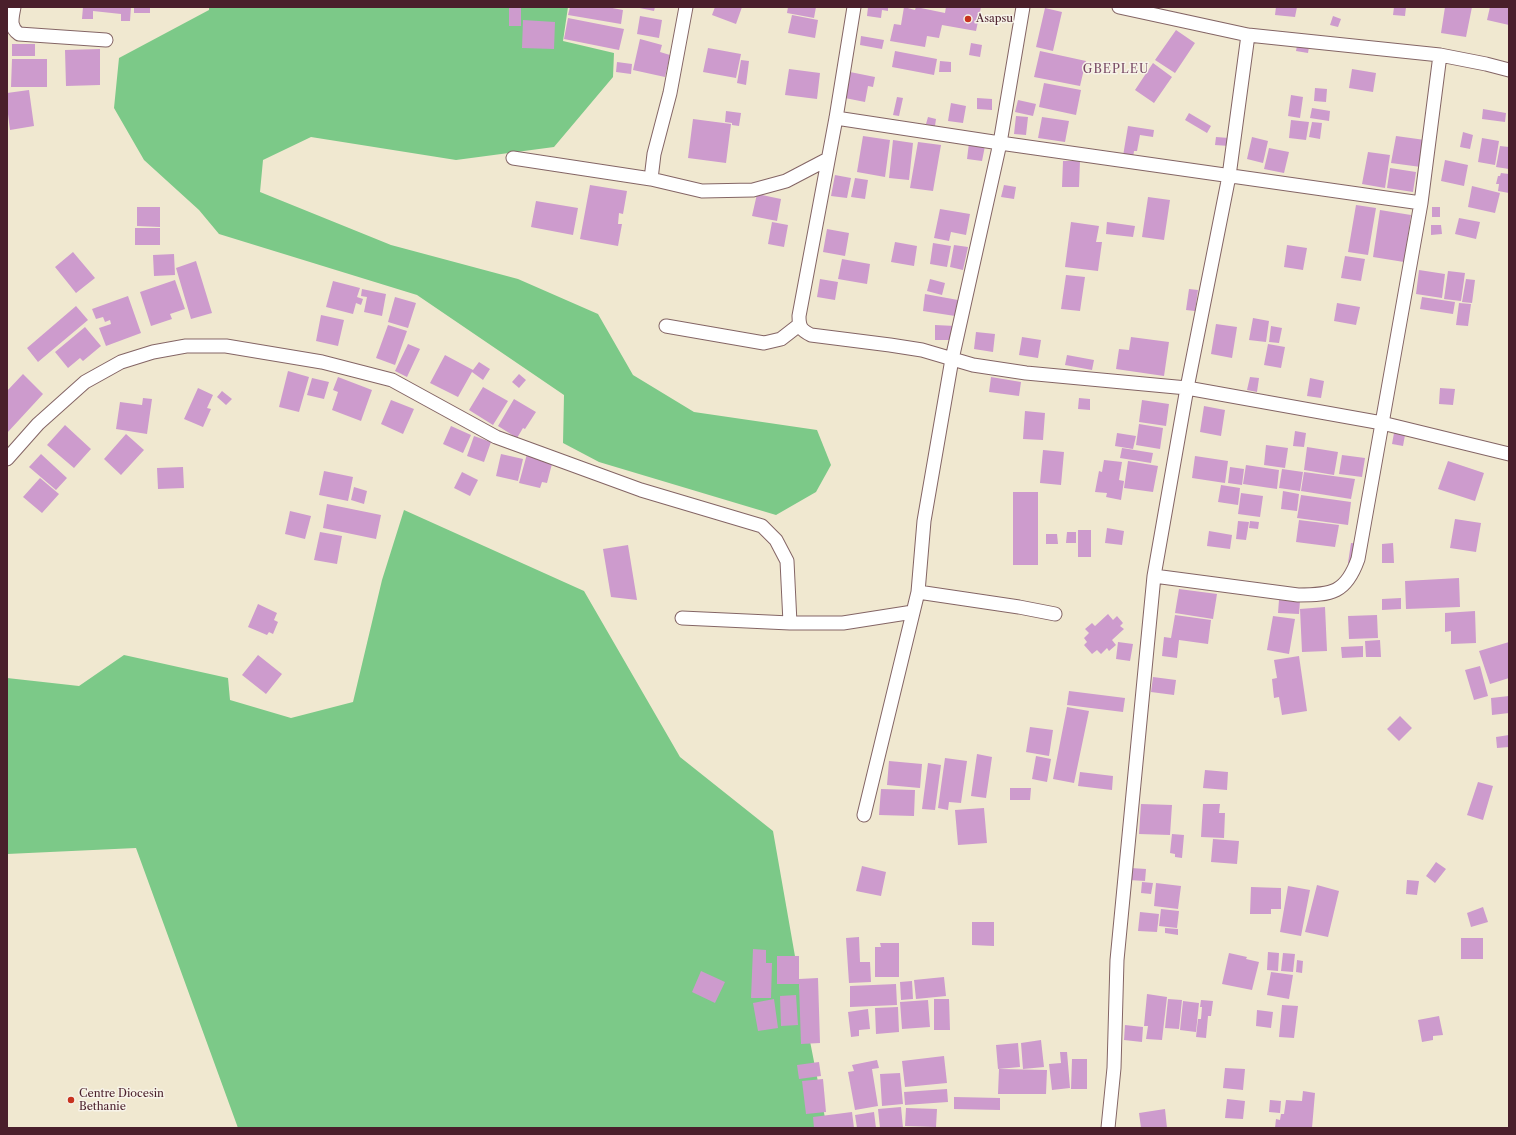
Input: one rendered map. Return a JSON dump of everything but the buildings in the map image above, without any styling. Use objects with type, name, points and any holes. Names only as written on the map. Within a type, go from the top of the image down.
[{"type":"street","points":[[14,7],[11,23],[15,31],[19,34],[106,40]]},
{"type":"street","points":[[651,178],[654,154],[670,93],[686,7]]},
{"type":"street","points":[[854,7],[836,118],[799,316],[799,325],[803,331],[811,336],[922,350],[973,365],[1026,373],[1187,388],[1382,422],[1509,454]]},
{"type":"street","points":[[864,815],[918,592],[924,521],[952,359],[1000,143],[1023,7]]},
{"type":"street","points":[[1119,7],[1248,35],[1440,55],[1509,70]]},
{"type":"street","points":[[1108,1128],[1114,1068],[1117,960],[1154,576],[1187,388],[1229,176],[1248,35]]},
{"type":"street","points":[[1154,576],[1298,595],[1320,595],[1332,592],[1343,586],[1353,572],[1358,559],[1421,203],[1440,55]]},
{"type":"street","points":[[836,118],[1421,203]]},
{"type":"street","points":[[513,158],[651,178],[702,191],[753,190],[786,181],[828,159]]},
{"type":"street","points":[[666,326],[764,343],[781,339],[799,325]]},
{"type":"street","points":[[7,459],[38,424],[85,382],[121,362],[153,352],[186,346],[226,346],[322,362],[392,380],[496,437],[641,490],[762,526],[776,540],[787,561],[790,623]]},
{"type":"street","points":[[918,592],[1019,607],[1055,614]]},
{"type":"street","points":[[682,618],[790,623],[843,623],[913,612]]},
{"type":"green space","points":[[209,7],[568,7],[563,41],[614,53],[613,77],[554,147],[456,160],[311,137],[263,160],[260,192],[391,245],[518,279],[598,314],[633,375],[694,412],[817,430],[831,465],[816,492],[776,515],[599,462],[563,443],[564,395],[417,295],[219,234],[199,210],[144,160],[114,108],[119,58],[209,10]]},
{"type":"green space","points":[[404,510],[584,591],[680,757],[773,831],[799,985],[827,1128],[238,1128],[136,848],[7,854],[7,678],[79,686],[124,655],[228,678],[230,700],[291,718],[353,702],[382,580]]},
{"type":"place","name":"Asapsu","points":[[968,19]]},
{"type":"place","name":"Centre Diocesin Bethanie","points":[[71,1100]]},
{"type":"district","name":"GBEPLEU","points":[[1116,70]]}]
